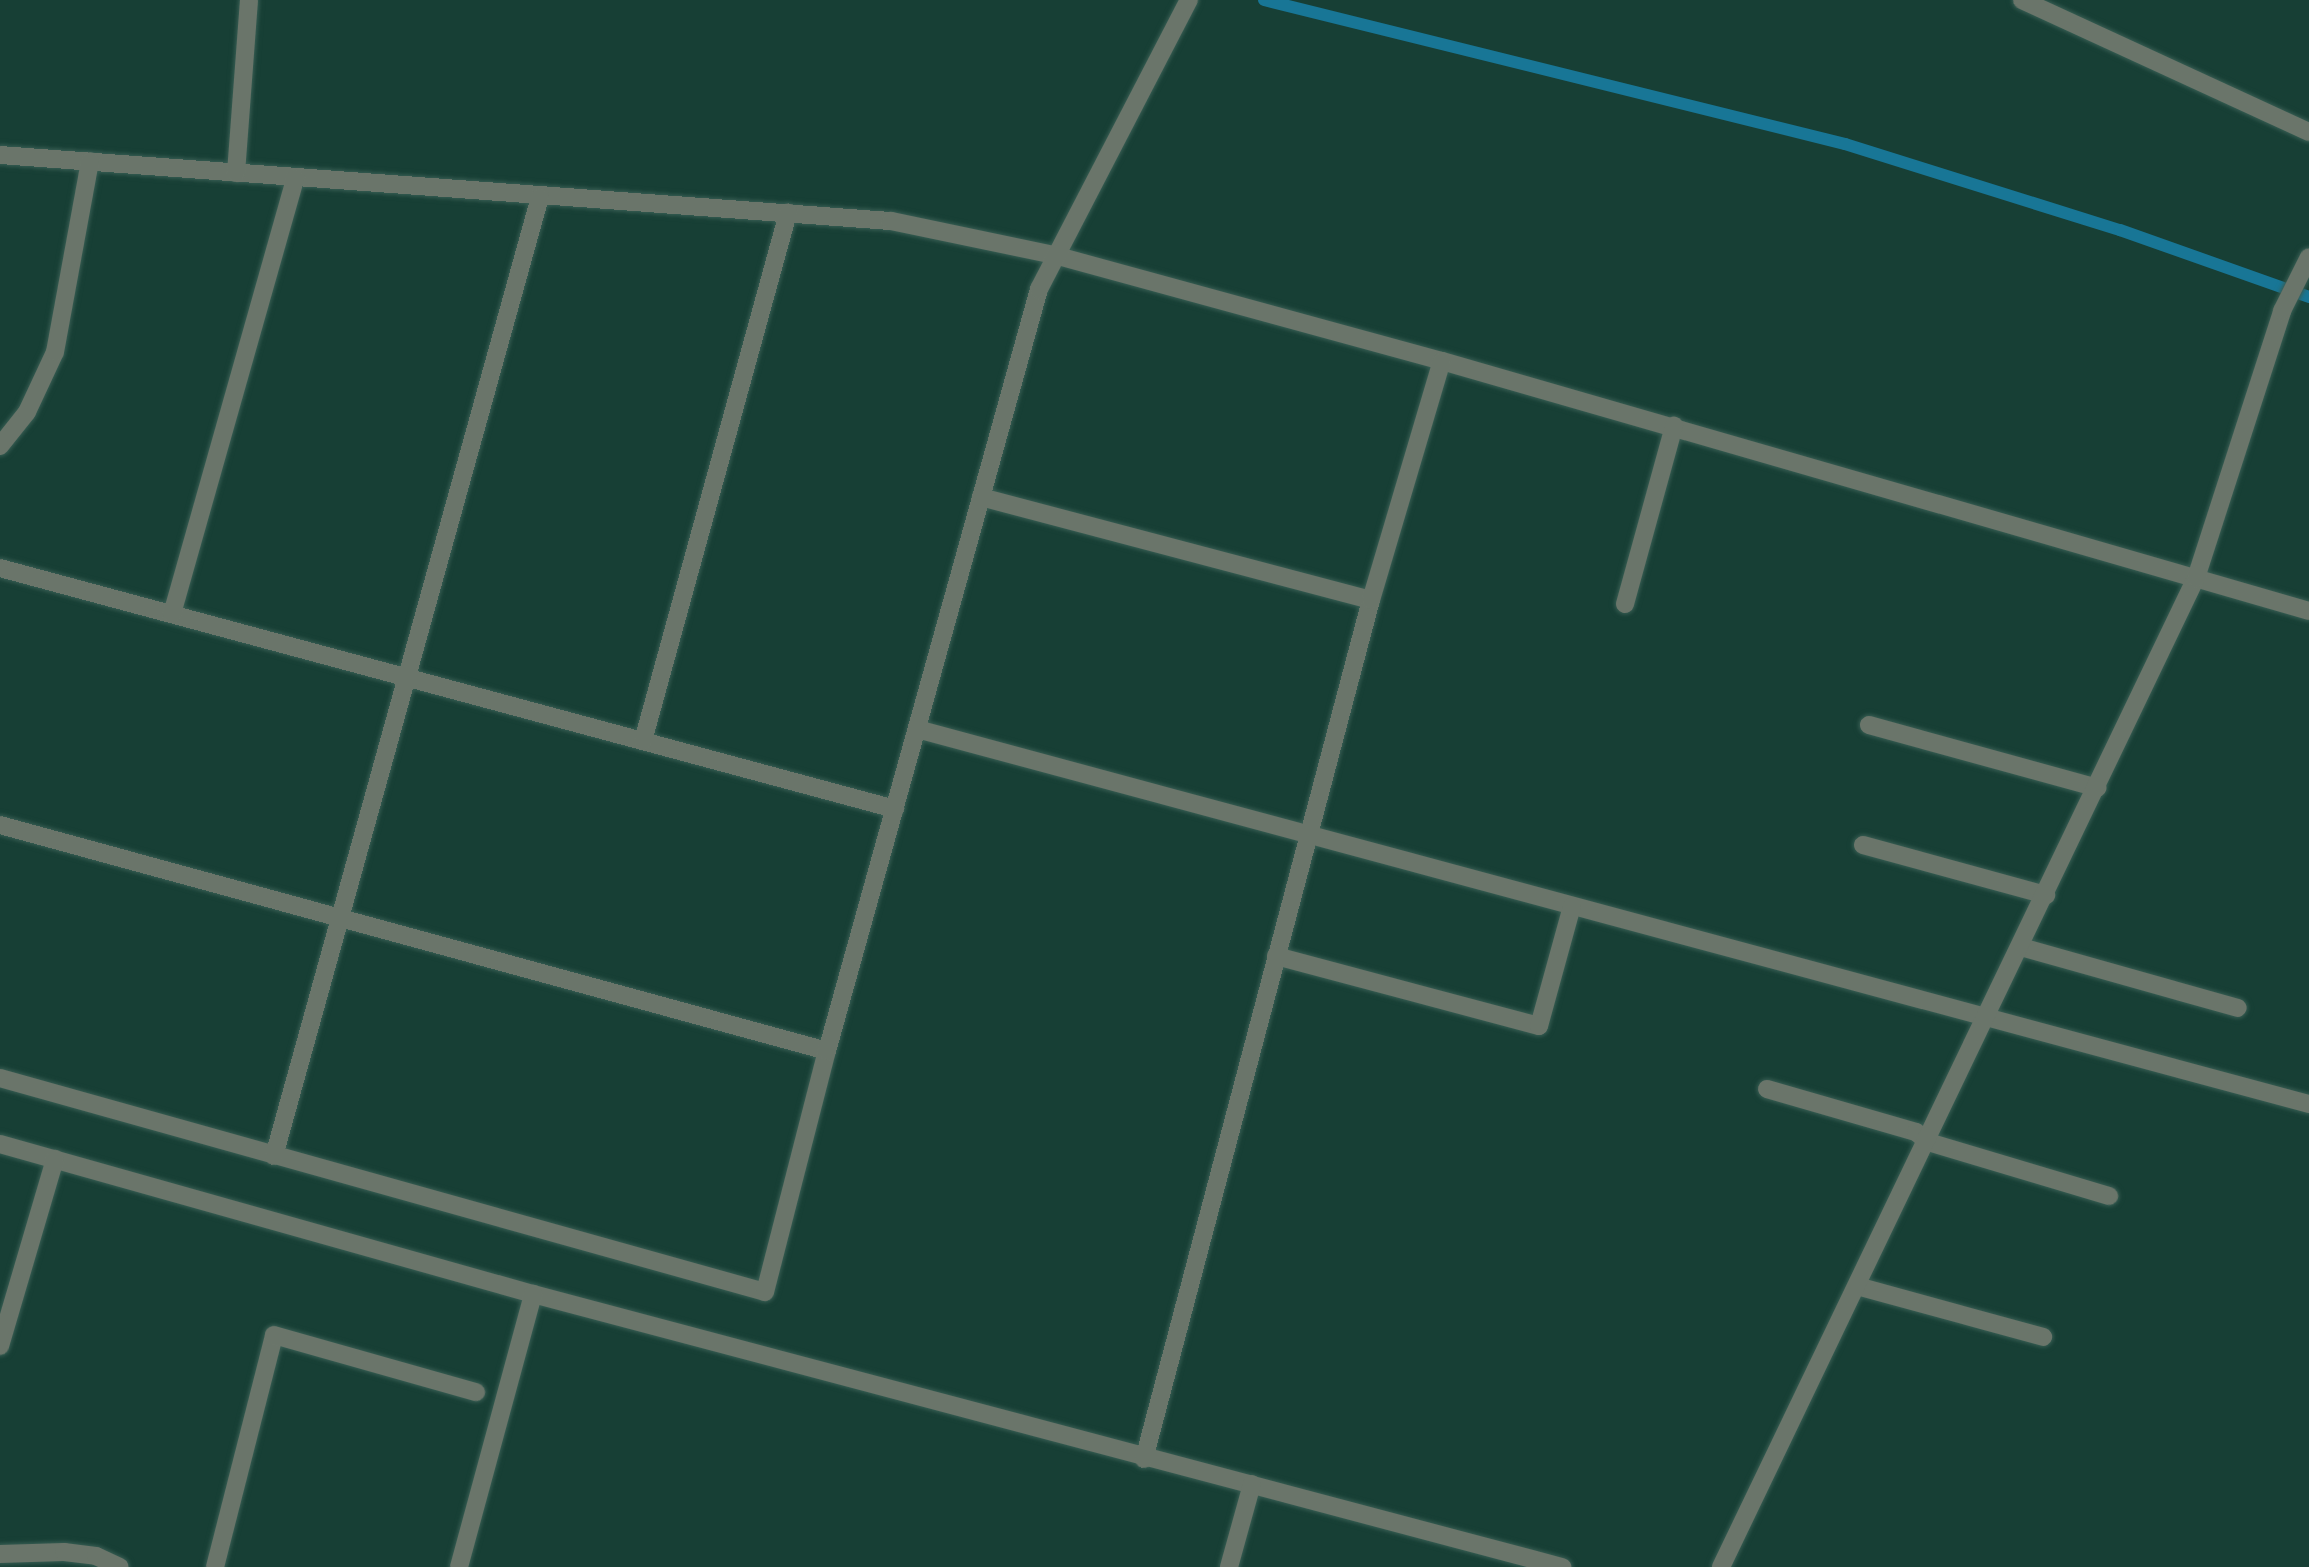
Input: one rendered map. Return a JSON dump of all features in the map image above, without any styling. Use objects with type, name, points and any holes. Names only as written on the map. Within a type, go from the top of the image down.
[{"type":"street","points":[[236,173],[249,0]]},
{"type":"street","points":[[0,1078],[765,1292],[827,1051],[1039,289],[1189,0]]},
{"type":"street","points":[[2022,0],[2309,132]]},
{"type":"street","points":[[0,155],[891,221],[1058,256],[1442,361],[2309,611]]},
{"type":"street","points":[[0,446],[26,412],[55,352],[90,161]]},
{"type":"street","points":[[172,614],[295,178]]},
{"type":"street","points":[[274,1156],[540,197]]},
{"type":"street","points":[[643,741],[788,213]]},
{"type":"street","points":[[1721,1567],[1928,1142],[2196,578],[2282,312],[2309,257]]},
{"type":"street","points":[[1144,1459],[1371,600],[1442,361]]},
{"type":"street","points":[[1625,604],[1674,426]]},
{"type":"street","points":[[981,497],[1371,600]]},
{"type":"street","points":[[0,568],[895,809]]},
{"type":"street","points":[[1869,725],[2097,788]]},
{"type":"street","points":[[917,729],[2309,1104]]},
{"type":"street","points":[[0,825],[340,914],[827,1051]]},
{"type":"street","points":[[1863,845],[2046,895]]},
{"type":"street","points":[[1276,956],[1538,1026],[1572,906]]},
{"type":"street","points":[[2021,947],[2238,1008]]},
{"type":"street","points":[[1767,1089],[1916,1132],[1928,1142],[2109,1196]]},
{"type":"street","points":[[0,1144],[533,1294],[1144,1459],[1252,1484],[1562,1567]]},
{"type":"street","points":[[0,1346],[55,1159]]},
{"type":"street","points":[[1857,1286],[2043,1337]]},
{"type":"street","points":[[459,1567],[533,1294]]},
{"type":"street","points":[[215,1567],[274,1335],[476,1392]]},
{"type":"street","points":[[1228,1567],[1252,1484]]},
{"type":"street","points":[[0,1554],[64,1552],[96,1556],[120,1567]]},
{"type":"waterway","points":[[1264,0],[1845,144],[2120,230],[2309,297]]}]
